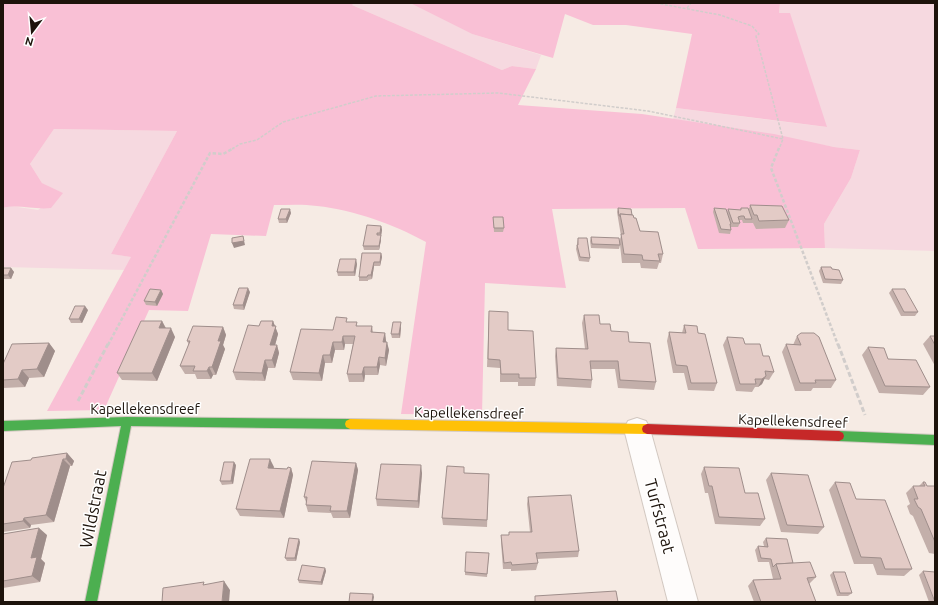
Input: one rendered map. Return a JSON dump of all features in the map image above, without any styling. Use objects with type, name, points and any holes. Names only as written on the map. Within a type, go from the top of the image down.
[{"type":"street","name":"Kapellekensdreef","points":[[3,426],[127,421],[637,429],[935,440]]},
{"type":"street","name":"Wildstraat","points":[[91,602],[127,421]]},
{"type":"street","name":"Turfstraat","points":[[637,429],[683,602]]},
{"type":"path","points":[[656,3],[720,15],[752,26],[759,34],[756,36],[783,139],[771,168],[874,438]]},
{"type":"path","points":[[687,8],[691,3]]},
{"type":"path","points":[[67,423],[210,153],[223,154],[240,144],[258,140],[283,122],[376,96],[498,93],[648,111],[783,139]]},
{"type":"shaded area","points":[[3,3],[355,3],[352,5],[502,70],[512,66],[536,69],[518,105],[642,114],[774,134],[834,147],[860,150],[851,178],[824,224],[825,248],[698,249],[685,208],[552,209],[566,288],[485,283],[482,415],[401,414],[426,242],[400,229],[359,214],[312,205],[274,205],[266,236],[211,234],[188,311],[149,310],[104,410],[47,411],[131,257],[111,254],[177,131],[54,129],[30,164],[42,183],[63,193],[51,208],[3,208]]},
{"type":"shaded area","points":[[355,3],[410,3],[472,34],[541,55],[536,69],[512,66],[502,70],[352,5]]},
{"type":"shaded area","points":[[410,3],[780,3],[779,13],[790,13],[827,127],[676,108],[692,34],[626,25],[593,25],[565,14],[553,58],[472,34]]},
{"type":"shaded area","points":[[780,3],[935,3],[935,251],[825,248],[824,224],[851,178],[860,150],[834,147],[673,119],[676,108],[826,127],[779,13]]},
{"type":"shaded area","points":[[54,129],[177,131],[111,254],[132,257],[125,270],[3,267],[3,208],[11,206],[38,210],[62,193],[42,183],[30,164]]},
{"type":"building","points":[[750,205],[782,206],[789,220],[759,221],[757,215],[754,215]]},
{"type":"building","points":[[618,208],[631,209],[632,215],[620,214],[619,216]]},
{"type":"building","points":[[714,208],[726,209],[731,224],[731,230],[721,229]]},
{"type":"building","points":[[741,208],[748,208],[752,219],[745,219],[744,216],[741,216],[738,217],[740,223],[733,223],[728,209],[741,210]]},
{"type":"building","points":[[281,209],[290,209],[286,219],[278,219]]},
{"type":"building","points":[[620,214],[633,215],[634,218],[636,218],[640,231],[658,232],[663,254],[658,254],[660,261],[643,260],[642,255],[624,254],[621,234],[624,234]]},
{"type":"building","points":[[493,217],[503,217],[504,228],[494,228]]},
{"type":"building","points":[[367,225],[381,226],[380,233],[377,233],[377,235],[381,235],[379,246],[363,246]]},
{"type":"building","points":[[243,236],[244,241],[232,243],[232,238]]},
{"type":"building","points":[[591,237],[619,238],[620,245],[592,244]]},
{"type":"building","points":[[578,238],[587,238],[590,258],[580,257],[577,245]]},
{"type":"building","points":[[362,253],[381,253],[380,262],[374,262],[371,275],[368,275],[367,277],[359,277]]},
{"type":"building","points":[[340,259],[356,259],[354,272],[337,272]]},
{"type":"building","points":[[821,267],[831,267],[832,269],[839,270],[843,280],[825,279]]},
{"type":"building","points":[[3,268],[11,268],[8,275],[3,275]]},
{"type":"building","points":[[239,288],[248,288],[243,305],[233,305]]},
{"type":"building","points":[[150,289],[161,290],[155,302],[144,301]]},
{"type":"building","points":[[892,289],[905,289],[918,312],[904,312]]},
{"type":"building","points":[[75,306],[85,306],[79,319],[69,319]]},
{"type":"building","points":[[489,311],[508,312],[508,330],[533,331],[536,378],[519,378],[519,374],[501,374],[500,360],[488,359]]},
{"type":"building","points":[[584,315],[599,315],[600,324],[610,324],[611,331],[628,332],[629,342],[650,343],[656,382],[620,380],[618,361],[590,361],[592,380],[558,378],[556,348],[588,349]]},
{"type":"building","points":[[336,317],[347,318],[346,322],[357,322],[356,326],[372,326],[371,332],[385,333],[383,342],[387,342],[385,358],[379,357],[377,367],[364,367],[362,374],[347,374],[355,336],[343,336],[342,342],[333,342],[330,355],[323,355],[319,373],[290,372],[301,329],[333,330]]},
{"type":"building","points":[[141,321],[162,321],[159,328],[171,328],[152,373],[117,373]]},
{"type":"building","points":[[261,321],[273,321],[272,326],[276,326],[270,345],[277,345],[272,360],[265,360],[262,373],[233,372],[248,325],[259,326]]},
{"type":"building","points":[[393,322],[401,322],[399,334],[391,334]]},
{"type":"building","points":[[684,325],[697,326],[698,333],[705,334],[717,383],[691,383],[687,366],[676,365],[669,332],[686,333]]},
{"type":"building","points":[[193,326],[223,327],[218,341],[221,341],[212,367],[209,367],[207,371],[193,371],[195,366],[180,366],[190,341],[187,341]]},
{"type":"building","points":[[801,333],[814,333],[819,337],[836,380],[815,380],[816,383],[800,383],[786,344],[801,345],[797,336]]},
{"type":"building","points":[[930,336],[935,336],[935,345]]},
{"type":"building","points":[[727,337],[743,338],[745,344],[760,344],[763,356],[769,356],[774,372],[765,371],[766,376],[762,379],[755,379],[756,384],[740,384]]},
{"type":"building","points":[[49,343],[37,369],[22,370],[18,379],[3,380],[3,364],[12,344]]},
{"type":"building","points":[[868,347],[884,348],[888,359],[916,360],[930,387],[885,386]]},
{"type":"building","points":[[67,453],[66,459],[63,459],[46,515],[24,518],[23,521],[3,524],[3,488],[12,462]]},
{"type":"building","points":[[250,459],[270,459],[268,468],[291,468],[280,511],[236,509]]},
{"type":"building","points":[[312,461],[356,463],[347,511],[330,511],[331,506],[306,505],[307,497],[304,497]]},
{"type":"building","points":[[224,462],[234,462],[231,481],[220,481]]},
{"type":"building","points":[[381,464],[421,465],[418,501],[376,499]]},
{"type":"building","points":[[447,466],[464,467],[464,473],[489,474],[487,520],[442,518]]},
{"type":"building","points":[[704,467],[739,468],[745,493],[758,493],[765,519],[719,517],[712,486],[709,486]]},
{"type":"building","points":[[771,473],[808,475],[824,527],[787,525]]},
{"type":"building","points":[[835,482],[850,483],[856,499],[885,500],[912,569],[885,569],[881,558],[861,557]]},
{"type":"building","points":[[923,482],[925,482],[927,486],[935,486],[935,542],[921,509],[918,507],[914,499],[918,499],[913,486],[925,486]]},
{"type":"building","points":[[571,495],[579,551],[536,553],[538,563],[512,565],[511,562],[504,563],[501,535],[509,535],[509,532],[532,532],[528,497]]},
{"type":"building","points":[[39,528],[31,558],[37,557],[32,576],[3,581],[3,534]]},
{"type":"building","points":[[289,538],[299,539],[295,558],[285,558]]},
{"type":"building","points":[[766,538],[787,539],[793,563],[776,564],[773,567],[771,559],[761,558],[758,546],[768,547]]},
{"type":"building","points":[[466,552],[489,553],[487,574],[465,572]]},
{"type":"building","points":[[810,562],[816,577],[807,578],[816,602],[761,602],[753,580],[781,579],[776,564]]},
{"type":"building","points":[[302,565],[325,568],[321,582],[298,580]]},
{"type":"building","points":[[923,571],[935,572],[935,602]]},
{"type":"building","points":[[833,572],[845,572],[852,593],[840,593]]},
{"type":"building","points":[[224,581],[222,602],[162,602],[163,588],[204,582],[203,585]]},
{"type":"building","points":[[616,591],[618,602],[535,602],[535,596]]},
{"type":"building","points":[[350,593],[373,594],[372,602],[349,602]]},
{"type":"traffic: fast","points":[[3,426],[127,421],[350,424]]},
{"type":"traffic: fast","points":[[91,602],[127,421]]},
{"type":"traffic: fast","points":[[839,436],[935,440]]},
{"type":"traffic: slow","points":[[350,424],[647,429]]},
{"type":"traffic: jam","points":[[647,429],[839,436]]}]
